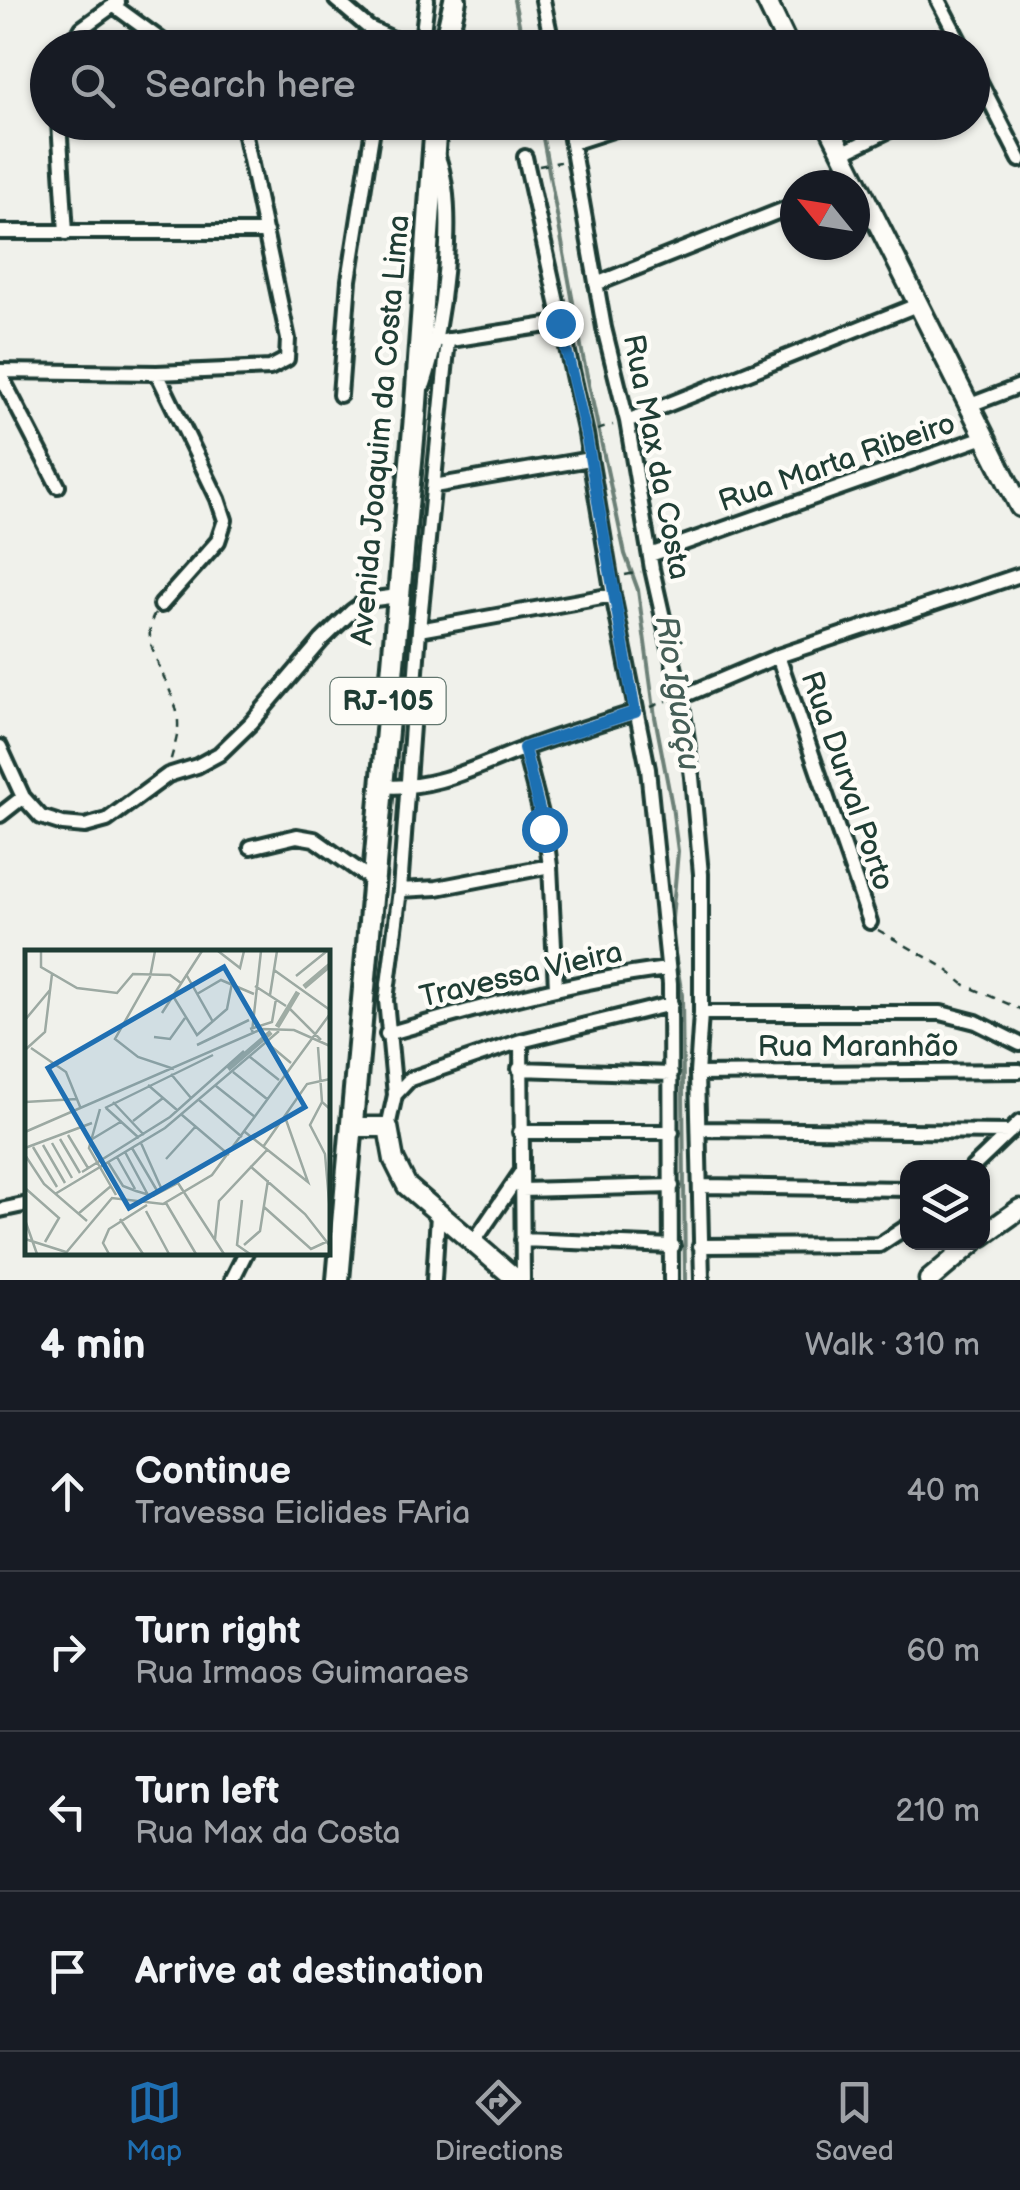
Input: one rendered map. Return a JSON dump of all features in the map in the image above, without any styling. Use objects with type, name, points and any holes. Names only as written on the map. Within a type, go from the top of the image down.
[{"type":"main road","points":[[448,30],[454,0]]},
{"type":"main road","name":"Avenida Joaquim da Costa Lima","points":[[338,1280],[334,1228],[351,1126],[417,398],[435,140]]},
{"type":"street","points":[[336,0],[373,30]]},
{"type":"street","points":[[423,30],[426,0]]},
{"type":"street","points":[[766,0],[780,30]]},
{"type":"street","points":[[938,0],[954,30]]},
{"type":"street","points":[[81,30],[117,2],[150,30]]},
{"type":"street","points":[[549,2],[551,30]]},
{"type":"street","points":[[990,106],[1016,143],[1020,160]]},
{"type":"street","points":[[60,140],[66,233]]},
{"type":"street","points":[[58,486],[0,373],[270,368],[287,359],[288,340],[246,140]]},
{"type":"street","points":[[340,395],[350,280],[371,140]]},
{"type":"street","name":"Rua Max da Costa","points":[[571,140],[678,698],[698,830],[702,1280]]},
{"type":"street","points":[[572,143],[581,140]]},
{"type":"street","points":[[835,140],[847,170]]},
{"type":"street","points":[[842,153],[869,140]]},
{"type":"street","points":[[435,150],[446,183],[442,341],[434,486],[400,890],[386,1000],[395,1095],[388,1127],[394,1160],[408,1186],[520,1280]]},
{"type":"street","points":[[530,162],[648,770],[671,1004],[671,1280]]},
{"type":"street","points":[[596,284],[780,211]]},
{"type":"street","points":[[870,219],[1020,507]]},
{"type":"street","points":[[0,232],[266,232]]},
{"type":"street","points":[[624,422],[917,305]]},
{"type":"street","points":[[442,341],[560,323]]},
{"type":"street","points":[[417,398],[442,341]]},
{"type":"street","points":[[157,373],[225,520],[218,540],[161,605]]},
{"type":"street","points":[[970,405],[1020,386]]},
{"type":"street","name":"Rua Marta Ribeiro","points":[[650,556],[984,438]]},
{"type":"street","points":[[434,486],[590,459]]},
{"type":"street","points":[[678,698],[778,656],[1020,575]]},
{"type":"street","points":[[0,747],[23,797],[41,817],[85,826],[107,820],[168,775],[198,766],[219,754],[352,611],[367,600],[398,596]]},
{"type":"street","points":[[419,630],[613,596]]},
{"type":"street","name":"Rua Durval Porto","points":[[778,656],[870,922]]},
{"type":"street","points":[[381,786],[408,789],[434,784],[524,748],[638,711]]},
{"type":"street","points":[[524,748],[550,866],[556,987]]},
{"type":"street","points":[[0,816],[23,797]]},
{"type":"street","points":[[251,846],[297,836],[314,839],[372,880]]},
{"type":"street","points":[[375,844],[403,846]]},
{"type":"street","points":[[400,890],[437,888],[550,866]]},
{"type":"street","name":"Travessa Vieira","points":[[388,1034],[556,987],[667,969]]},
{"type":"street","points":[[395,1095],[410,1078],[521,1041],[671,1004]]},
{"type":"street","points":[[701,1013],[940,1014],[976,1022],[1020,1044]]},
{"type":"street","points":[[520,1280],[521,1041]]},
{"type":"street","points":[[519,1069],[670,1074]]},
{"type":"street","name":"Rua Maranhão","points":[[698,1074],[1020,1071]]},
{"type":"street","points":[[351,1126],[388,1127]]},
{"type":"street","points":[[699,1128],[1015,1127]]},
{"type":"street","points":[[980,1160],[1015,1127]]},
{"type":"street","points":[[520,1132],[672,1132]]},
{"type":"street","points":[[473,1243],[521,1172]]},
{"type":"street","points":[[522,1190],[672,1186]]},
{"type":"street","points":[[701,1186],[900,1190]]},
{"type":"street","points":[[0,1210],[25,1205]]},
{"type":"street","points":[[990,1229],[1020,1210]]},
{"type":"street","points":[[434,1280],[438,1214]]},
{"type":"street","points":[[700,1246],[865,1246],[889,1242],[900,1233]]},
{"type":"street","points":[[522,1240],[673,1246]]},
{"type":"street","points":[[929,1280],[964,1250]]},
{"type":"street","points":[[232,1280],[244,1255]]},
{"type":"path","points":[[530,162],[566,161]]},
{"type":"path","points":[[592,432],[624,422]]},
{"type":"path","points":[[616,577],[646,570]]},
{"type":"path","points":[[161,605],[149,622],[148,637],[174,698],[179,724],[168,775]]},
{"type":"path","points":[[638,711],[678,698]]},
{"type":"path","points":[[870,922],[965,984],[1020,1009]]},
{"type":"waterway","name":"Rio Iguaçu","points":[[514,0],[520,30]]},
{"type":"waterway","name":"Rio Iguaçu","points":[[543,140],[583,357],[625,554],[638,590],[678,851],[671,930],[682,995],[685,1280]]},
{"type":"route","points":[[544,829],[524,748],[635,712],[586,434],[560,323]]}]
